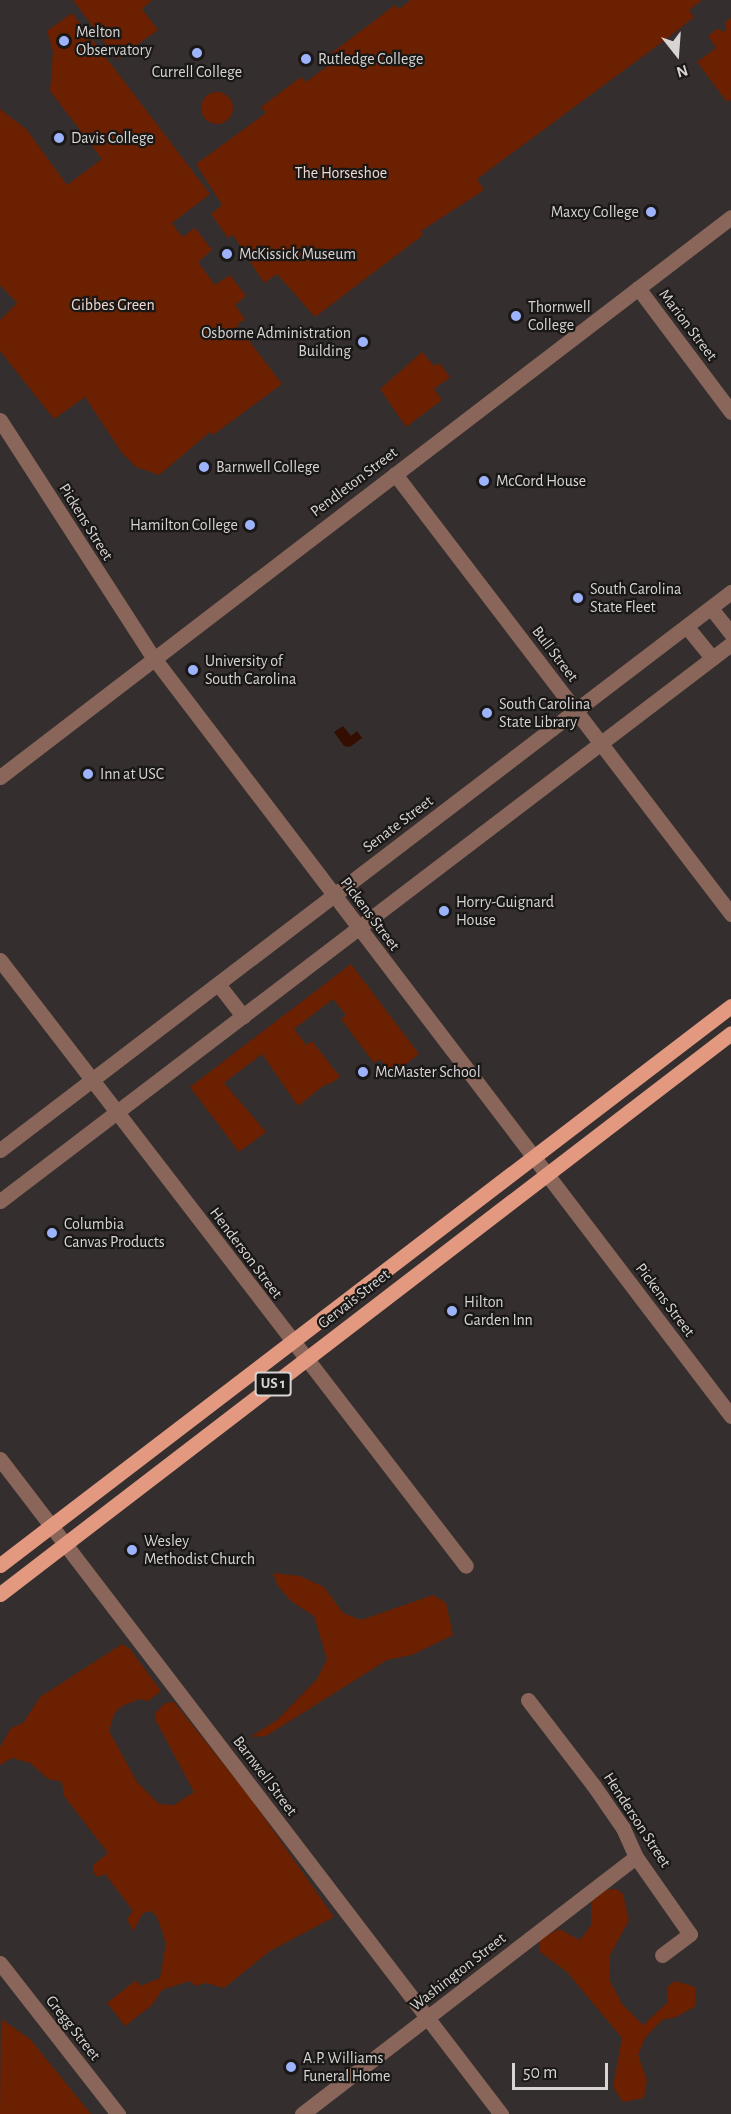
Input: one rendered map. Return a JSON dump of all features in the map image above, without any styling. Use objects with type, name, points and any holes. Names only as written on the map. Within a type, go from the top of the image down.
[{"type":"main road","name":"Gervais Street","points":[[0,1565],[731,1006]]},
{"type":"main road","name":"Gervais Street","points":[[0,1594],[310,1366],[546,1173],[731,1033]]},
{"type":"street","name":"Pendleton Street","points":[[0,777],[153,657],[731,217]]},
{"type":"street","name":"Marion Street","points":[[638,288],[731,412]]},
{"type":"street","name":"Pickens Street","points":[[0,420],[153,657],[546,1173],[728,1406]]},
{"type":"street","name":"Bull Street","points":[[394,474],[731,914]]},
{"type":"street","name":"Senate Street","points":[[0,1150],[731,592]]},
{"type":"street","points":[[711,608],[731,634]]},
{"type":"street","points":[[687,627],[712,658]]},
{"type":"street","points":[[0,1201],[731,644]]},
{"type":"street","name":"Henderson Street","points":[[0,960],[466,1566]]},
{"type":"street","points":[[218,984],[243,1016]]},
{"type":"street","name":"Barnwell Street","points":[[0,1459],[501,2114]]},
{"type":"street","name":"Henderson Street","points":[[528,1700],[615,1816],[636,1857],[690,1934],[662,1955]]},
{"type":"street","name":"Washington Street","points":[[302,2114],[636,1857]]},
{"type":"street","name":"Gregg Street","points":[[2,1972],[118,2114]]},
{"type":"green space","points":[[73,0],[152,0],[142,9],[158,30],[117,59]]},
{"type":"green space","name":"The Horseshoe","points":[[411,0],[702,0],[689,10],[694,17],[669,37],[477,179],[484,190],[421,231],[423,235],[315,317],[277,274],[264,283],[233,235],[228,238],[211,214],[222,205],[196,164],[266,113],[261,107],[301,77],[306,82],[329,65],[325,58],[395,5],[399,9]]},
{"type":"green space","name":"Gibbes Green","points":[[72,13],[210,194],[172,223],[182,237],[195,228],[212,250],[198,262],[215,285],[230,275],[246,296],[235,305],[245,319],[237,325],[282,384],[213,435],[210,432],[159,475],[136,467],[122,453],[85,397],[54,419],[0,351],[0,320],[17,303],[0,285],[0,109],[26,129],[67,185],[102,159],[50,91],[53,51],[47,31]]},
{"type":"green space","points":[[731,18],[731,99],[727,102],[697,62],[716,48],[708,36],[717,29],[726,32],[725,22]]},
{"type":"green space","points":[[217,92],[228,97],[233,108],[228,119],[217,124],[206,119],[201,108],[206,97]]},
{"type":"green space","points":[[422,352],[434,366],[439,363],[450,377],[434,389],[442,400],[406,427],[380,389]]},
{"type":"green space","points":[[351,964],[419,1054],[392,1075],[380,1059],[374,1063],[341,1019],[346,1015],[333,999],[294,1029],[306,1045],[312,1041],[340,1077],[323,1086],[298,1106],[262,1054],[224,1083],[266,1132],[239,1152],[190,1087]]},
{"type":"green space","points":[[273,1573],[300,1576],[324,1587],[343,1613],[361,1620],[433,1595],[446,1603],[453,1635],[412,1655],[387,1660],[266,1736],[250,1737],[277,1720],[317,1679],[327,1659],[314,1616],[292,1602],[278,1586]]},
{"type":"green space","points":[[122,1644],[130,1649],[161,1691],[148,1701],[140,1699],[122,1706],[114,1714],[109,1731],[137,1782],[159,1804],[174,1805],[194,1792],[156,1721],[156,1712],[165,1703],[174,1702],[249,1796],[334,1917],[270,1951],[224,1988],[205,1983],[196,1986],[189,1981],[162,1990],[152,2005],[125,2026],[107,2003],[136,1980],[140,1986],[160,1978],[166,1943],[157,1917],[151,1911],[143,1913],[133,1931],[127,1919],[133,1911],[105,1874],[97,1877],[93,1872],[93,1865],[108,1853],[64,1796],[62,1782],[48,1779],[30,1763],[12,1758],[0,1765],[0,1747],[11,1728],[23,1723],[40,1697]]},
{"type":"green space","points":[[616,1889],[623,1894],[629,1920],[610,1955],[609,1979],[622,2004],[643,2025],[668,2002],[667,1987],[675,1981],[695,1987],[696,2006],[676,2017],[662,2020],[645,2038],[638,2055],[647,2080],[644,2098],[623,2102],[613,2087],[622,2038],[567,1972],[540,1952],[540,1939],[559,1929],[580,1940],[591,1925],[591,1903],[600,1890]]},
{"type":"green space","points":[[1,2019],[30,2039],[91,2114],[0,2114]]},
{"type":"shaded area","points":[[343,726],[351,736],[357,731],[362,738],[350,747],[344,746],[334,732]]},
{"type":"place","name":"Melton Observatory","points":[[64,41]]},
{"type":"place","name":"Currell College","points":[[197,53]]},
{"type":"place","name":"Rutledge College","points":[[306,59]]},
{"type":"place","name":"Davis College","points":[[59,138]]},
{"type":"place","name":"Maxcy College","points":[[651,212]]},
{"type":"place","name":"McKissick Museum","points":[[227,254]]},
{"type":"place","name":"Thornwell College","points":[[516,316]]},
{"type":"place","name":"Osborne Administration Building","points":[[363,342]]},
{"type":"place","name":"Barnwell College","points":[[204,467]]},
{"type":"place","name":"McCord House","points":[[484,481]]},
{"type":"place","name":"Hamilton College","points":[[250,525]]},
{"type":"place","name":"South Carolina State Fleet","points":[[578,598]]},
{"type":"place","name":"University of South Carolina","points":[[193,670]]},
{"type":"place","name":"South Carolina State Library","points":[[487,713]]},
{"type":"place","name":"Inn at USC","points":[[88,774]]},
{"type":"place","name":"Horry-Guignard House","points":[[444,911]]},
{"type":"place","name":"McMaster School","points":[[363,1072]]},
{"type":"place","name":"Columbia Canvas Products","points":[[52,1233]]},
{"type":"place","name":"Hilton Garden Inn","points":[[452,1311]]},
{"type":"place","name":"Wesley Methodist Church","points":[[132,1550]]},
{"type":"place","name":"A.P. Williams Funeral Home","points":[[291,2067]]}]
